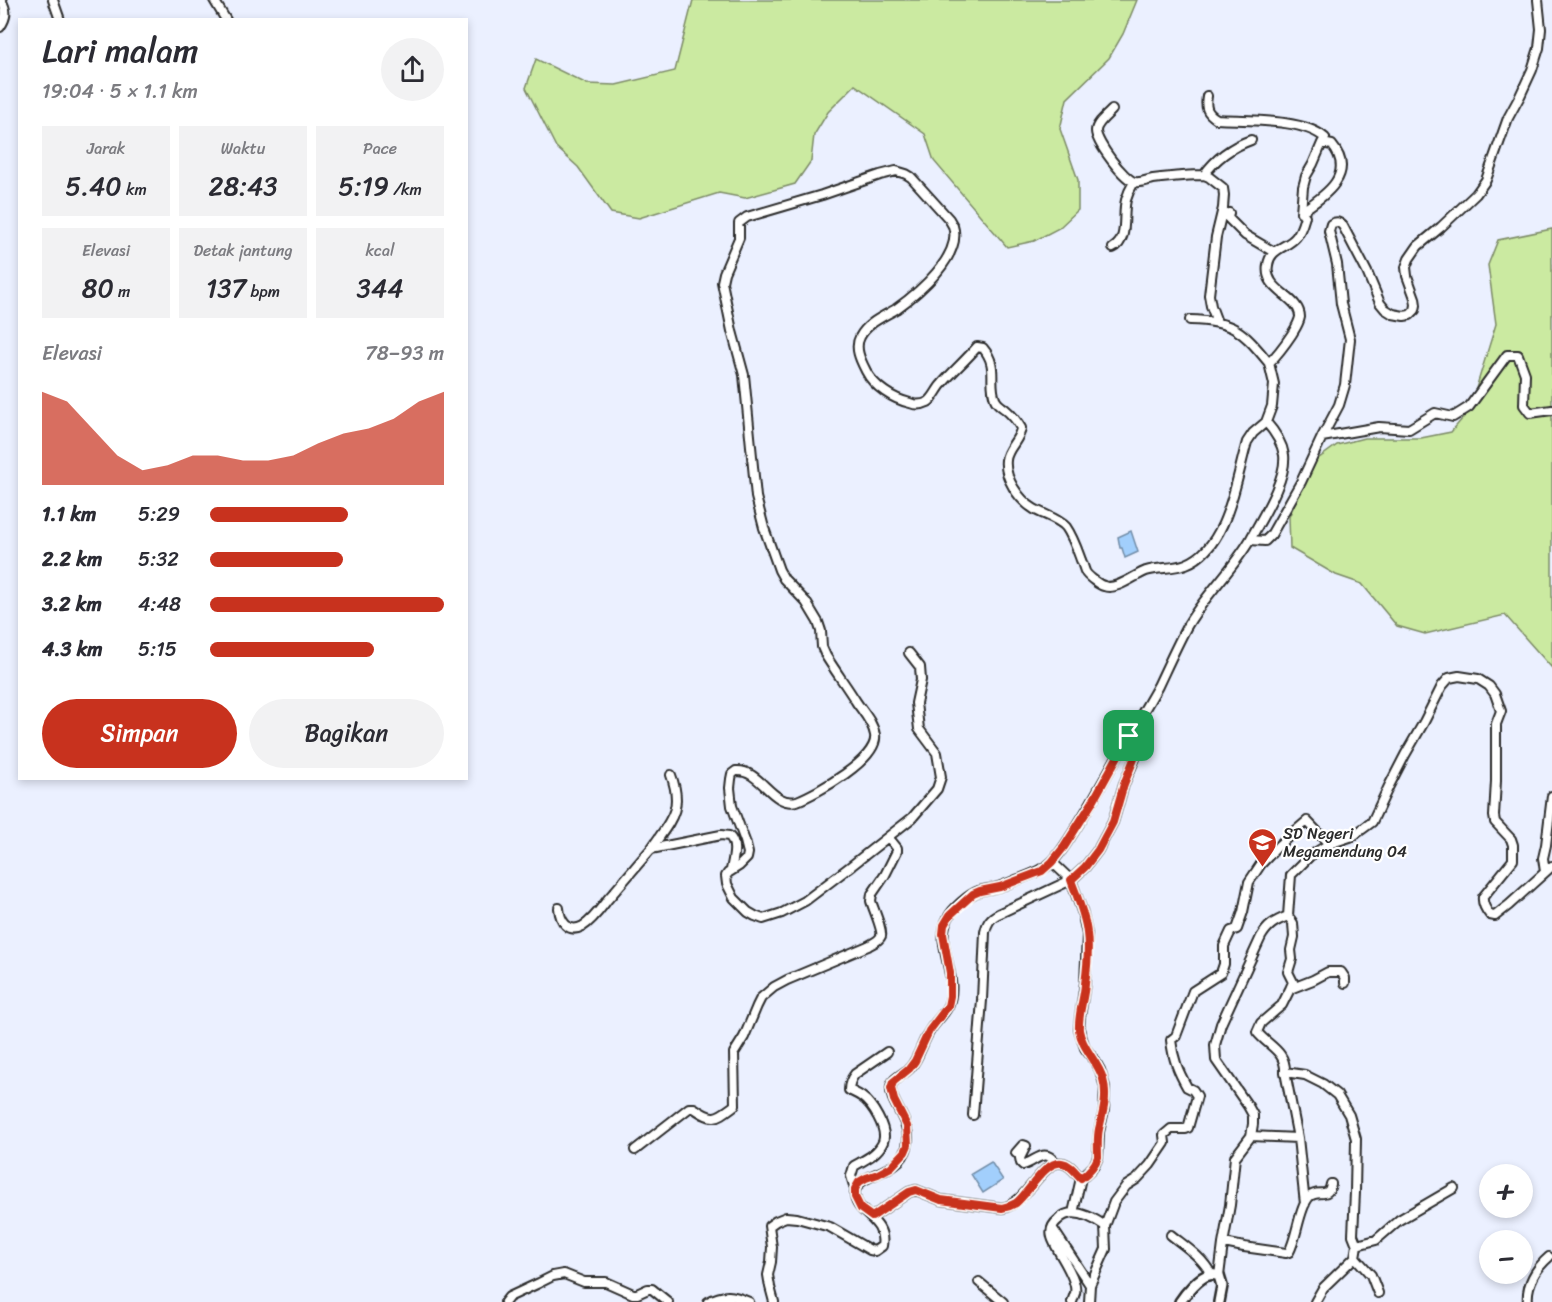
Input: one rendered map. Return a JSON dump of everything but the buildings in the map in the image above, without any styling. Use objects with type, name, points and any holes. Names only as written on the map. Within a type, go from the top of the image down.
[{"type":"street","points":[[0,27],[6,16],[1,0]]},
{"type":"street","points":[[53,0],[59,18]]},
{"type":"street","points":[[214,0],[225,18]]},
{"type":"street","points":[[1250,540],[1265,541],[1271,535],[1301,482],[1339,405],[1345,385],[1350,339],[1341,304],[1331,224],[1339,222],[1343,226],[1384,309],[1399,316],[1410,315],[1416,305],[1407,276],[1406,267],[1409,259],[1418,246],[1476,194],[1486,180],[1508,118],[1532,70],[1539,48],[1541,29],[1538,0]]},
{"type":"street","points":[[1207,96],[1207,110],[1217,119],[1298,125],[1325,138],[1306,176],[1301,212],[1305,216],[1300,231],[1296,238],[1270,256],[1267,267],[1268,275],[1277,289],[1296,306],[1300,317],[1282,350],[1269,363]]},
{"type":"street","points":[[1112,110],[1097,126],[1096,131],[1115,165],[1129,179],[1134,182],[1204,175],[1223,188],[1223,208],[1216,237],[1209,295],[1217,322]]},
{"type":"street","points":[[1204,175],[1224,153],[1251,140]]},
{"type":"street","points":[[1301,212],[1334,186],[1342,165],[1332,145],[1322,143]]},
{"type":"street","points":[[909,653],[920,667],[921,680],[916,703],[919,729],[937,753],[941,777],[937,789],[912,818],[805,901],[783,914],[763,918],[748,912],[734,898],[726,876],[747,858],[748,853],[732,806],[730,788],[732,774],[736,771],[744,771],[754,776],[780,798],[793,802],[803,799],[852,769],[868,755],[876,741],[869,719],[826,656],[822,647],[818,621],[806,602],[784,579],[779,570],[764,528],[756,497],[744,375],[722,282],[739,238],[739,223],[747,217],[880,175],[896,171],[911,177],[953,226],[952,250],[938,272],[923,286],[897,308],[866,328],[857,344],[862,363],[868,375],[891,396],[911,404],[920,404],[928,402],[943,382],[977,347],[983,348],[989,355],[993,369],[994,398],[1021,428],[1006,456],[1005,468],[1010,481],[1019,496],[1032,508],[1064,526],[1071,535],[1086,573],[1104,587],[1113,587],[1156,568],[1185,564],[1204,553],[1215,538],[1231,504],[1247,442],[1253,433],[1266,422],[1272,406],[1275,384],[1269,363],[1244,334],[1217,322],[1190,320]]},
{"type":"street","points":[[1113,248],[1119,245],[1122,238],[1126,199],[1134,182]]},
{"type":"street","points":[[1229,213],[1228,218],[1239,230],[1274,252]]},
{"type":"street","points":[[1322,437],[1379,427],[1409,429],[1435,413],[1453,417],[1469,407],[1508,355],[1518,355],[1525,374],[1524,405],[1530,413],[1552,410]]},
{"type":"street","points":[[855,1189],[859,1182],[891,1167],[905,1152],[908,1145],[907,1126],[894,1100],[891,1088],[893,1082],[915,1061],[929,1031],[948,1006],[950,973],[943,934],[944,925],[950,915],[973,894],[1000,887],[1042,871],[1064,847],[1092,803],[1157,688],[1186,627],[1241,555],[1279,484],[1284,457],[1275,432],[1266,422]]},
{"type":"street","points":[[1305,1204],[1298,1138],[1285,1072],[1286,1064],[1283,1056],[1257,1032],[1261,1023],[1282,1005],[1293,982],[1288,972],[1294,937],[1293,923],[1288,916],[1291,875],[1310,856],[1329,844],[1353,836],[1372,822],[1405,755],[1442,686],[1449,678],[1459,676],[1478,679],[1489,686],[1495,694],[1502,711],[1497,724],[1494,816],[1495,822],[1514,845],[1514,853],[1513,860],[1483,897],[1483,904],[1490,915],[1495,916],[1552,866]]},
{"type":"street","points":[[973,1115],[986,926],[998,914],[1071,880],[1085,867],[1113,822],[1136,754],[1129,736]]},
{"type":"street","points":[[560,908],[564,924],[569,928],[575,929],[584,925],[651,849],[669,823],[676,804],[677,795],[671,775]]},
{"type":"street","points":[[1545,873],[1543,858],[1552,796]]},
{"type":"street","points":[[1089,1302],[1090,1285],[1106,1249],[1105,1226],[1114,1202],[1126,1186],[1137,1179],[1150,1165],[1165,1143],[1164,1135],[1171,1129],[1188,1128],[1197,1096],[1193,1090],[1187,1088],[1178,1070],[1171,1040],[1176,1036],[1192,991],[1221,973],[1224,964],[1224,946],[1231,931],[1237,929],[1249,882],[1261,864],[1279,845],[1307,821],[1329,844]]},
{"type":"street","points":[[651,849],[721,835],[729,836],[734,846],[731,870]]},
{"type":"street","points":[[635,1150],[689,1108],[694,1108],[706,1117],[718,1117],[735,1105],[734,1053],[744,1037],[757,1006],[766,994],[787,980],[877,942],[881,932],[871,896],[897,851],[888,837]]},
{"type":"street","points":[[1052,862],[1071,880],[1082,911],[1087,934],[1086,983],[1079,1029],[1085,1048],[1100,1070],[1105,1087],[1098,1157],[1094,1166],[1081,1178],[1073,1213]]},
{"type":"street","points":[[1215,1275],[1230,1204],[1234,1157],[1251,1136],[1253,1115],[1216,1060],[1215,1045],[1221,1024],[1267,926],[1288,916]]},
{"type":"street","points":[[1290,988],[1328,972],[1341,972],[1345,983]]},
{"type":"street","points":[[774,1302],[768,1275],[772,1247],[769,1226],[776,1221],[786,1217],[797,1218],[830,1227],[870,1250],[875,1251],[882,1246],[883,1240],[878,1227],[872,1217],[861,1209],[855,1197],[851,1176],[854,1166],[873,1155],[883,1142],[884,1135],[877,1115],[870,1105],[862,1097],[849,1090],[849,1085],[855,1074],[887,1052]]},
{"type":"street","points":[[1285,1072],[1305,1075],[1323,1084],[1337,1095],[1349,1115],[1356,1139],[1353,1235],[1357,1245],[1355,1257],[1323,1288],[1315,1302]]},
{"type":"street","points":[[1251,1136],[1298,1138]]},
{"type":"street","points":[[1016,1153],[1021,1146],[1025,1145],[1020,1161],[1023,1165],[1044,1155],[1052,1157],[1056,1163]]},
{"type":"street","points":[[872,1217],[909,1192],[916,1190],[941,1200],[1002,1208],[1010,1207],[1018,1202],[1045,1170],[1056,1163],[1063,1162],[1068,1165],[1081,1178]]},
{"type":"street","points":[[1223,1244],[1289,1252],[1305,1204],[1315,1194],[1327,1193],[1331,1184]]},
{"type":"street","points":[[1357,1245],[1376,1240],[1399,1220],[1454,1188]]},
{"type":"street","points":[[1072,1302],[1075,1293],[1074,1283],[1052,1238],[1052,1228],[1060,1217],[1073,1213],[1083,1214],[1105,1226]]},
{"type":"street","points":[[1052,1228],[1090,1285]]},
{"type":"street","points":[[1171,1235],[1196,1255],[1215,1275],[1222,1286],[1219,1302]]},
{"type":"street","points":[[1355,1257],[1371,1275],[1378,1293]]},
{"type":"street","points":[[1528,1302],[1530,1282],[1538,1268],[1549,1257]]},
{"type":"street","points":[[505,1302],[509,1297],[539,1282],[564,1274],[585,1282],[606,1282],[633,1294],[652,1289],[668,1302]]},
{"type":"street","points":[[1180,1302],[1194,1285],[1206,1276],[1215,1275]]},
{"type":"street","points":[[979,1281],[1003,1302]]},
{"type":"street","points":[[708,1302],[725,1295],[736,1296],[749,1302]]},
{"type":"green space","points":[[693,0],[1137,0],[1123,34],[1109,58],[1067,99],[1060,129],[1078,180],[1078,210],[1059,228],[1034,241],[1007,247],[934,161],[925,134],[855,85],[828,112],[814,135],[811,161],[795,184],[745,198],[719,193],[639,218],[611,213],[578,167],[556,147],[526,88],[536,59],[587,84],[616,85],[675,71]]},
{"type":"green space","points":[[1552,229],[1552,668],[1505,615],[1425,634],[1397,626],[1362,584],[1336,575],[1290,548],[1289,517],[1311,464],[1337,445],[1364,438],[1421,438],[1451,432],[1469,411],[1496,324],[1488,265],[1498,240]]},
{"type":"water","points":[[1131,531],[1138,552],[1125,558],[1118,537]]},
{"type":"water","points":[[991,1162],[1003,1180],[983,1193],[971,1174]]},
{"type":"place","name":"SD Negeri Megamendung 04","points":[[1262,868]]},
{"type":"route","points":[[1129,736],[1136,754],[1113,822],[1098,850],[1071,880],[1087,934],[1086,983],[1079,1029],[1085,1048],[1100,1070],[1105,1087],[1097,1161],[1081,1178],[1063,1162],[1056,1163],[1045,1170],[1018,1202],[1010,1207],[1002,1208],[941,1200],[916,1190],[909,1192],[872,1217],[861,1209],[855,1197],[855,1189],[859,1182],[891,1167],[905,1152],[908,1145],[907,1126],[892,1093],[893,1082],[915,1061],[929,1031],[948,1006],[950,973],[943,934],[944,925],[950,915],[973,894],[1000,887],[1042,871],[1052,862],[1092,803],[1129,736]]}]
